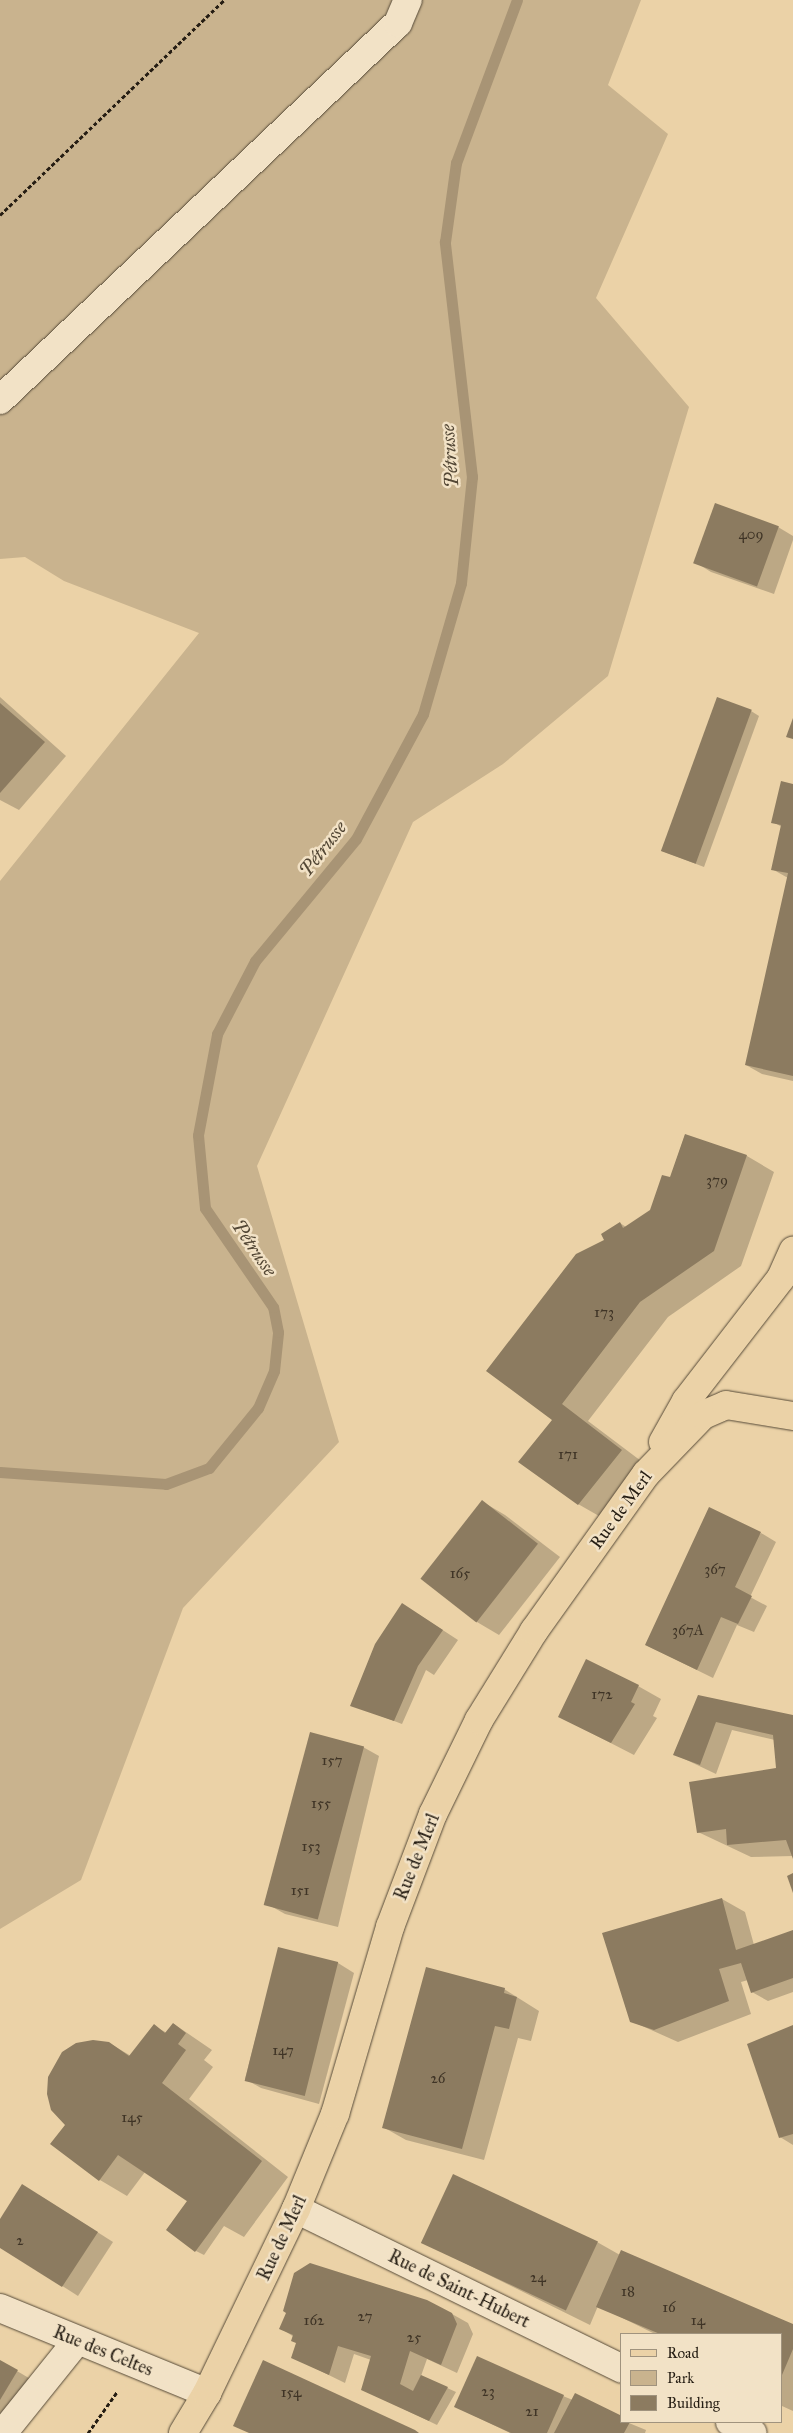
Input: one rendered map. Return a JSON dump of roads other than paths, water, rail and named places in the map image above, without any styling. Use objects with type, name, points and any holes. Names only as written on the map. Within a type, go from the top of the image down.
[{"type":"main road","points":[[646,1474],[686,1401],[781,1278],[793,1251]]},
{"type":"main road","name":"Rue de Merl","points":[[183,2433],[207,2393],[296,2209],[335,2114],[390,1927],[433,1814],[479,1720],[534,1630],[646,1474],[703,1415],[726,1406],[751,1407],[793,1416]]},
{"type":"street","points":[[0,400],[398,23],[408,0]]},
{"type":"street","name":"Rue de Saint-Hubert","points":[[296,2209],[620,2368]]},
{"type":"street","name":"Rue des Celtes","points":[[0,2308],[207,2393]]},
{"type":"street","points":[[3,2433],[77,2341]]},
{"type":"street","points":[[732,2423],[753,2433]]},
{"type":"waterway","name":"Pétrusse","points":[[0,1472],[166,1484],[209,1468],[258,1408],[274,1371],[278,1332],[273,1307],[205,1208],[198,1135],[217,1034],[255,961],[356,839],[423,714],[461,583],[472,477],[445,242],[456,163],[517,0]]}]
